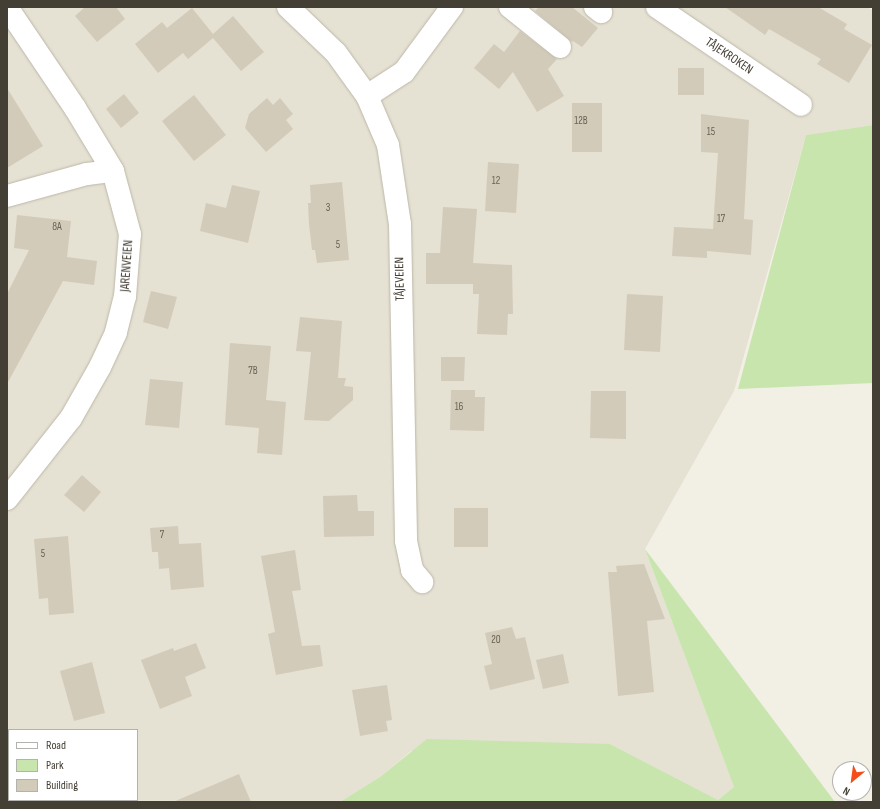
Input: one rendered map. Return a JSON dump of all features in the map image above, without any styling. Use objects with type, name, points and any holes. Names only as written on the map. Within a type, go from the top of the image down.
[{"type":"street","name":"JARENVEIEN","points":[[7,7],[75,108],[113,171],[130,234],[125,297],[116,332],[100,367],[71,418],[7,499]]},
{"type":"street","name":"TÅJEVEIEN","points":[[288,7],[336,53],[367,96],[388,145],[400,224],[406,541],[412,570],[422,582]]},
{"type":"street","points":[[367,96],[404,72],[452,7]]},
{"type":"street","points":[[510,7],[560,47]]},
{"type":"street","name":"TÅJEKROKEN","points":[[657,7],[801,105]]},
{"type":"street","points":[[7,196],[87,174],[113,171]]},
{"type":"shaded area","points":[[7,7],[867,7],[873,11],[873,125],[806,135],[734,391],[645,549],[734,787],[718,800],[610,744],[411,751],[380,777],[340,802],[7,802]]},
{"type":"green space","points":[[873,125],[873,383],[738,389],[806,135]]},
{"type":"green space","points":[[645,549],[832,798],[832,801],[835,802],[340,802],[380,777],[427,739],[610,744],[718,800],[734,787]]},
{"type":"building","points":[[85,7],[116,7],[125,19],[97,42],[75,16]]},
{"type":"building","points":[[539,7],[572,7],[598,28],[582,47],[573,41],[572,42],[535,11]]},
{"type":"building","points":[[725,7],[818,7],[847,24],[844,29],[872,45],[849,83],[817,64],[821,59],[769,29],[765,35]]},
{"type":"building","points":[[192,8],[213,34],[233,16],[264,52],[241,71],[213,38],[188,59],[183,53],[158,73],[135,44],[162,22],[167,28]]},
{"type":"building","points":[[520,31],[557,59],[548,69],[564,96],[537,112],[513,72],[499,89],[474,68],[494,44],[504,52]]},
{"type":"building","points":[[678,68],[704,68],[704,95],[678,95]]},
{"type":"building","points":[[7,88],[43,146],[7,168]]},
{"type":"building","points":[[124,94],[139,113],[121,128],[106,109]]},
{"type":"building","points":[[194,95],[226,135],[194,161],[162,121]]},
{"type":"building","points":[[267,98],[273,105],[280,98],[293,114],[286,120],[293,129],[266,152],[245,128],[249,114]]},
{"type":"building","points":[[572,103],[602,103],[602,152],[572,152]]},
{"type":"building","points":[[701,114],[749,120],[744,219],[753,220],[751,255],[707,251],[707,258],[672,256],[674,227],[713,229],[718,153],[701,152]]},
{"type":"building","points":[[488,162],[519,164],[516,213],[485,211]]},
{"type":"building","points":[[342,182],[349,260],[317,263],[315,250],[312,250],[309,224],[308,203],[311,203],[310,185]]},
{"type":"building","points":[[232,185],[260,191],[248,243],[200,231],[206,203],[226,208]]},
{"type":"building","points":[[443,207],[477,209],[473,263],[512,265],[513,314],[508,314],[507,335],[477,334],[479,294],[473,294],[473,284],[426,284],[426,253],[440,253]]},
{"type":"building","points":[[17,215],[71,221],[67,257],[97,261],[94,285],[63,281],[7,384],[7,294],[29,250],[14,248]]},
{"type":"building","points":[[151,291],[177,297],[168,329],[143,322]]},
{"type":"building","points":[[627,294],[663,296],[660,352],[624,350]]},
{"type":"building","points":[[300,317],[342,321],[338,378],[346,378],[344,386],[353,387],[353,400],[329,421],[304,420],[311,352],[296,351]]},
{"type":"building","points":[[230,343],[271,346],[266,400],[286,402],[282,455],[257,453],[259,428],[225,425]]},
{"type":"building","points":[[441,357],[465,357],[464,381],[441,381]]},
{"type":"building","points":[[150,379],[183,382],[179,428],[145,425]]},
{"type":"building","points":[[451,390],[475,390],[475,397],[485,397],[484,431],[450,430]]},
{"type":"building","points":[[591,391],[626,391],[626,439],[590,438]]},
{"type":"building","points":[[82,475],[101,492],[84,512],[64,495]]},
{"type":"building","points":[[357,495],[358,511],[374,511],[374,536],[324,537],[323,496]]},
{"type":"building","points":[[454,508],[488,508],[488,547],[454,547]]},
{"type":"building","points":[[178,526],[179,544],[201,543],[204,587],[171,590],[169,568],[159,569],[158,552],[152,552],[150,528]]},
{"type":"building","points":[[68,536],[74,613],[49,615],[48,598],[39,599],[34,539]]},
{"type":"building","points":[[295,550],[301,590],[292,591],[302,646],[320,645],[323,666],[276,675],[268,634],[275,632],[261,556]]},
{"type":"building","points":[[644,564],[665,619],[647,621],[654,692],[618,696],[608,572],[617,572],[616,566]]},
{"type":"building","points":[[512,627],[516,639],[525,637],[535,679],[490,690],[484,666],[492,664],[485,633]]},
{"type":"building","points":[[196,643],[206,668],[185,677],[192,696],[160,709],[141,660],[173,648],[174,651]]},
{"type":"building","points":[[563,654],[569,683],[543,689],[536,660]]},
{"type":"building","points":[[92,662],[105,713],[74,721],[60,671]]},
{"type":"building","points":[[387,685],[392,720],[386,721],[388,731],[360,736],[352,690]]},
{"type":"building","points":[[239,774],[251,802],[173,802]]}]
